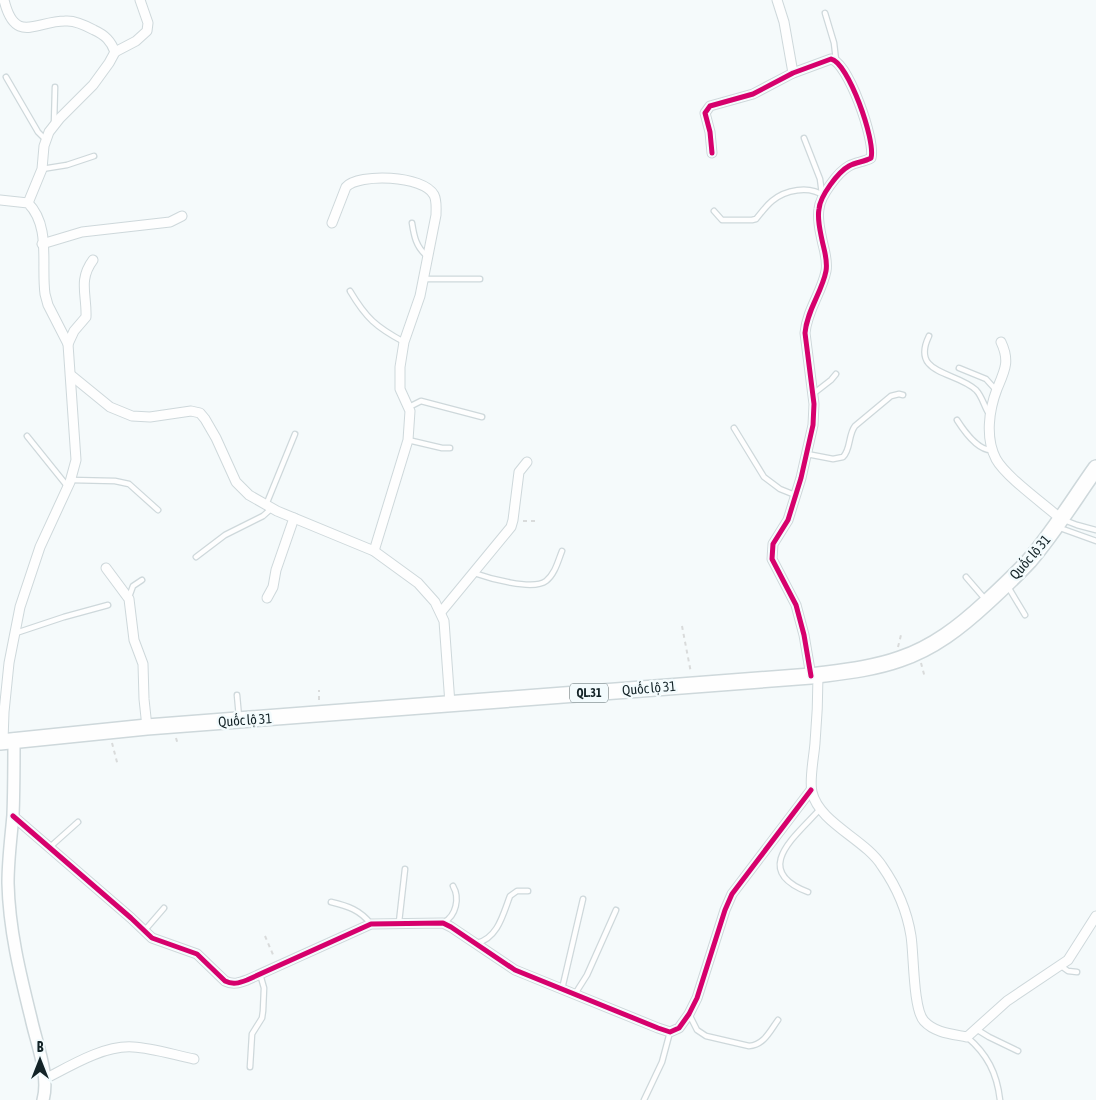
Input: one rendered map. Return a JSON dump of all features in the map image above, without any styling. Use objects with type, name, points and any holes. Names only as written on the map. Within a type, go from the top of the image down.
[{"type":"highway","name":"Quốc lộ 31","points":[[6,740],[814,675],[868,668],[900,659],[925,648],[966,621],[1030,560],[1096,468]]},
{"type":"street","points":[[4,0],[9,17],[20,26],[32,28],[62,20],[78,22],[103,34],[112,44],[115,52]]},
{"type":"street","points":[[28,203],[42,170],[46,139],[54,125],[93,85],[115,52],[147,31],[148,23],[140,0]]},
{"type":"street","points":[[777,0],[784,22],[793,73]]},
{"type":"street","points":[[712,153],[710,132],[705,113],[707,108],[717,103],[753,94],[793,73],[826,60],[836,60],[839,63],[862,108],[869,132],[871,158],[847,167],[838,175],[823,195],[818,209],[827,269],[806,319],[805,333],[814,413],[801,478],[788,520],[773,544],[772,559],[796,605],[814,675],[818,717],[811,790],[820,809],[832,822],[872,853],[883,866],[898,895],[911,935],[916,994],[920,1016],[931,1027],[966,1037],[1007,1002],[1061,966],[1075,951],[1096,916]]},
{"type":"street","points":[[332,223],[346,187],[350,183],[395,178],[407,180],[424,186],[434,196],[436,205],[436,215],[424,279],[404,342],[399,383],[409,406],[408,440],[374,551]]},
{"type":"street","points":[[0,200],[28,203],[40,220],[45,294],[48,305],[68,344],[72,376],[76,460],[69,484],[40,547],[27,583],[14,633],[5,693],[6,740],[13,816],[4,882],[5,906],[14,940],[22,986],[46,1079],[43,1100]]},
{"type":"street","points":[[42,244],[82,232],[170,222],[182,216]]},
{"type":"street","points":[[68,344],[74,331],[86,317],[84,282],[86,271],[93,260]]},
{"type":"street","points":[[1001,342],[1006,353],[1006,363],[990,415],[990,440],[993,450],[1005,470],[1058,522]]},
{"type":"street","points":[[72,376],[110,406],[132,416],[150,417],[190,411],[200,413],[216,438],[236,482],[249,495],[294,518],[374,551],[418,583],[431,596],[441,612],[446,633],[450,704]]},
{"type":"street","points":[[441,612],[506,534],[513,520],[519,472],[527,462]]},
{"type":"street","points":[[267,598],[273,587],[276,570],[294,518]]},
{"type":"street","points":[[106,568],[129,598],[133,634],[143,664],[147,728]]},
{"type":"street","points":[[13,816],[124,912],[144,932],[156,940],[197,954],[225,982],[239,983],[371,924],[400,922],[443,923],[515,970],[670,1032],[679,1028],[697,998],[724,910],[732,894],[811,790]]},
{"type":"street","points":[[46,1079],[76,1063],[118,1048],[132,1047],[194,1059]]},
{"type":"lane","points":[[825,13],[834,43],[836,60]]},
{"type":"lane","points":[[6,77],[38,132],[46,139]]},
{"type":"lane","points":[[54,125],[55,88]]},
{"type":"lane","points":[[714,211],[722,220],[752,220],[771,202],[787,193],[808,190],[823,195],[820,180],[804,138]]},
{"type":"lane","points":[[42,170],[67,165],[94,156]]},
{"type":"lane","points":[[412,223],[414,237],[418,246],[428,257]]},
{"type":"lane","points":[[424,279],[480,279]]},
{"type":"lane","points":[[350,291],[365,315],[372,322],[404,342]]},
{"type":"lane","points":[[929,336],[923,352],[926,360],[942,374],[966,383],[976,390],[990,415]]},
{"type":"lane","points":[[959,368],[986,379],[996,391]]},
{"type":"lane","points":[[813,394],[836,374]]},
{"type":"lane","points":[[807,454],[833,459],[842,457],[848,450],[852,430],[855,426],[891,396],[903,395]]},
{"type":"lane","points":[[409,406],[420,401],[482,417]]},
{"type":"lane","points":[[957,420],[984,449],[993,450]]},
{"type":"lane","points":[[734,428],[768,482],[795,495]]},
{"type":"lane","points":[[196,557],[225,535],[263,516],[269,506],[295,434]]},
{"type":"lane","points":[[27,436],[69,484],[115,481],[129,484],[158,510]]},
{"type":"lane","points":[[408,440],[450,448]]},
{"type":"lane","points":[[1058,522],[1096,530]]},
{"type":"lane","points":[[1058,522],[1096,541]]},
{"type":"lane","points":[[472,573],[505,582],[535,585],[544,583],[554,572],[562,551]]},
{"type":"lane","points":[[966,577],[987,602]]},
{"type":"lane","points":[[129,598],[133,586],[142,580]]},
{"type":"lane","points":[[1006,584],[1025,614]]},
{"type":"lane","points":[[14,633],[108,605]]},
{"type":"lane","points":[[237,695],[239,721]]},
{"type":"lane","points":[[808,892],[781,875],[779,864],[781,856],[788,846],[820,809]]},
{"type":"lane","points":[[49,848],[78,822]]},
{"type":"lane","points":[[400,922],[405,869]]},
{"type":"lane","points":[[443,923],[451,917],[456,906],[456,894],[453,886]]},
{"type":"lane","points":[[476,943],[484,941],[492,934],[505,911],[510,896],[518,891],[528,891]]},
{"type":"lane","points":[[562,989],[583,899]]},
{"type":"lane","points":[[331,902],[353,908],[360,912],[371,924]]},
{"type":"lane","points":[[144,932],[164,908]]},
{"type":"lane","points":[[575,994],[587,975],[616,910]]},
{"type":"lane","points":[[1061,966],[1077,972]]},
{"type":"lane","points":[[250,1067],[252,1034],[262,1018],[263,1010],[264,988],[260,974]]},
{"type":"lane","points":[[689,1014],[697,1030],[706,1036],[749,1046],[761,1042],[778,1020]]},
{"type":"lane","points":[[975,1028],[1018,1052]]},
{"type":"lane","points":[[644,1100],[662,1062],[670,1032]]},
{"type":"lane","points":[[966,1037],[990,1063],[996,1077],[1000,1100]]},
{"type":"path","points":[[513,520],[536,521]]},
{"type":"path","points":[[682,626],[693,685]]},
{"type":"path","points":[[108,731],[118,766]]},
{"type":"path","points":[[265,936],[277,967]]},
{"type":"cycle path","points":[[712,153],[710,132],[705,113],[710,106],[753,94],[793,73],[831,59],[838,63],[852,87],[869,136],[871,158],[852,165],[840,173],[830,185],[820,204],[818,213],[820,232],[826,255],[826,267],[824,279],[806,325],[805,333],[814,404],[813,425],[801,478],[788,520],[773,544],[772,559],[796,605],[804,635],[811,676]]},
{"type":"cycle path","points":[[13,816],[152,938],[197,954],[225,981],[231,983],[247,980],[371,924],[443,923],[515,970],[670,1032],[679,1028],[697,998],[725,910],[732,894],[811,790]]}]
